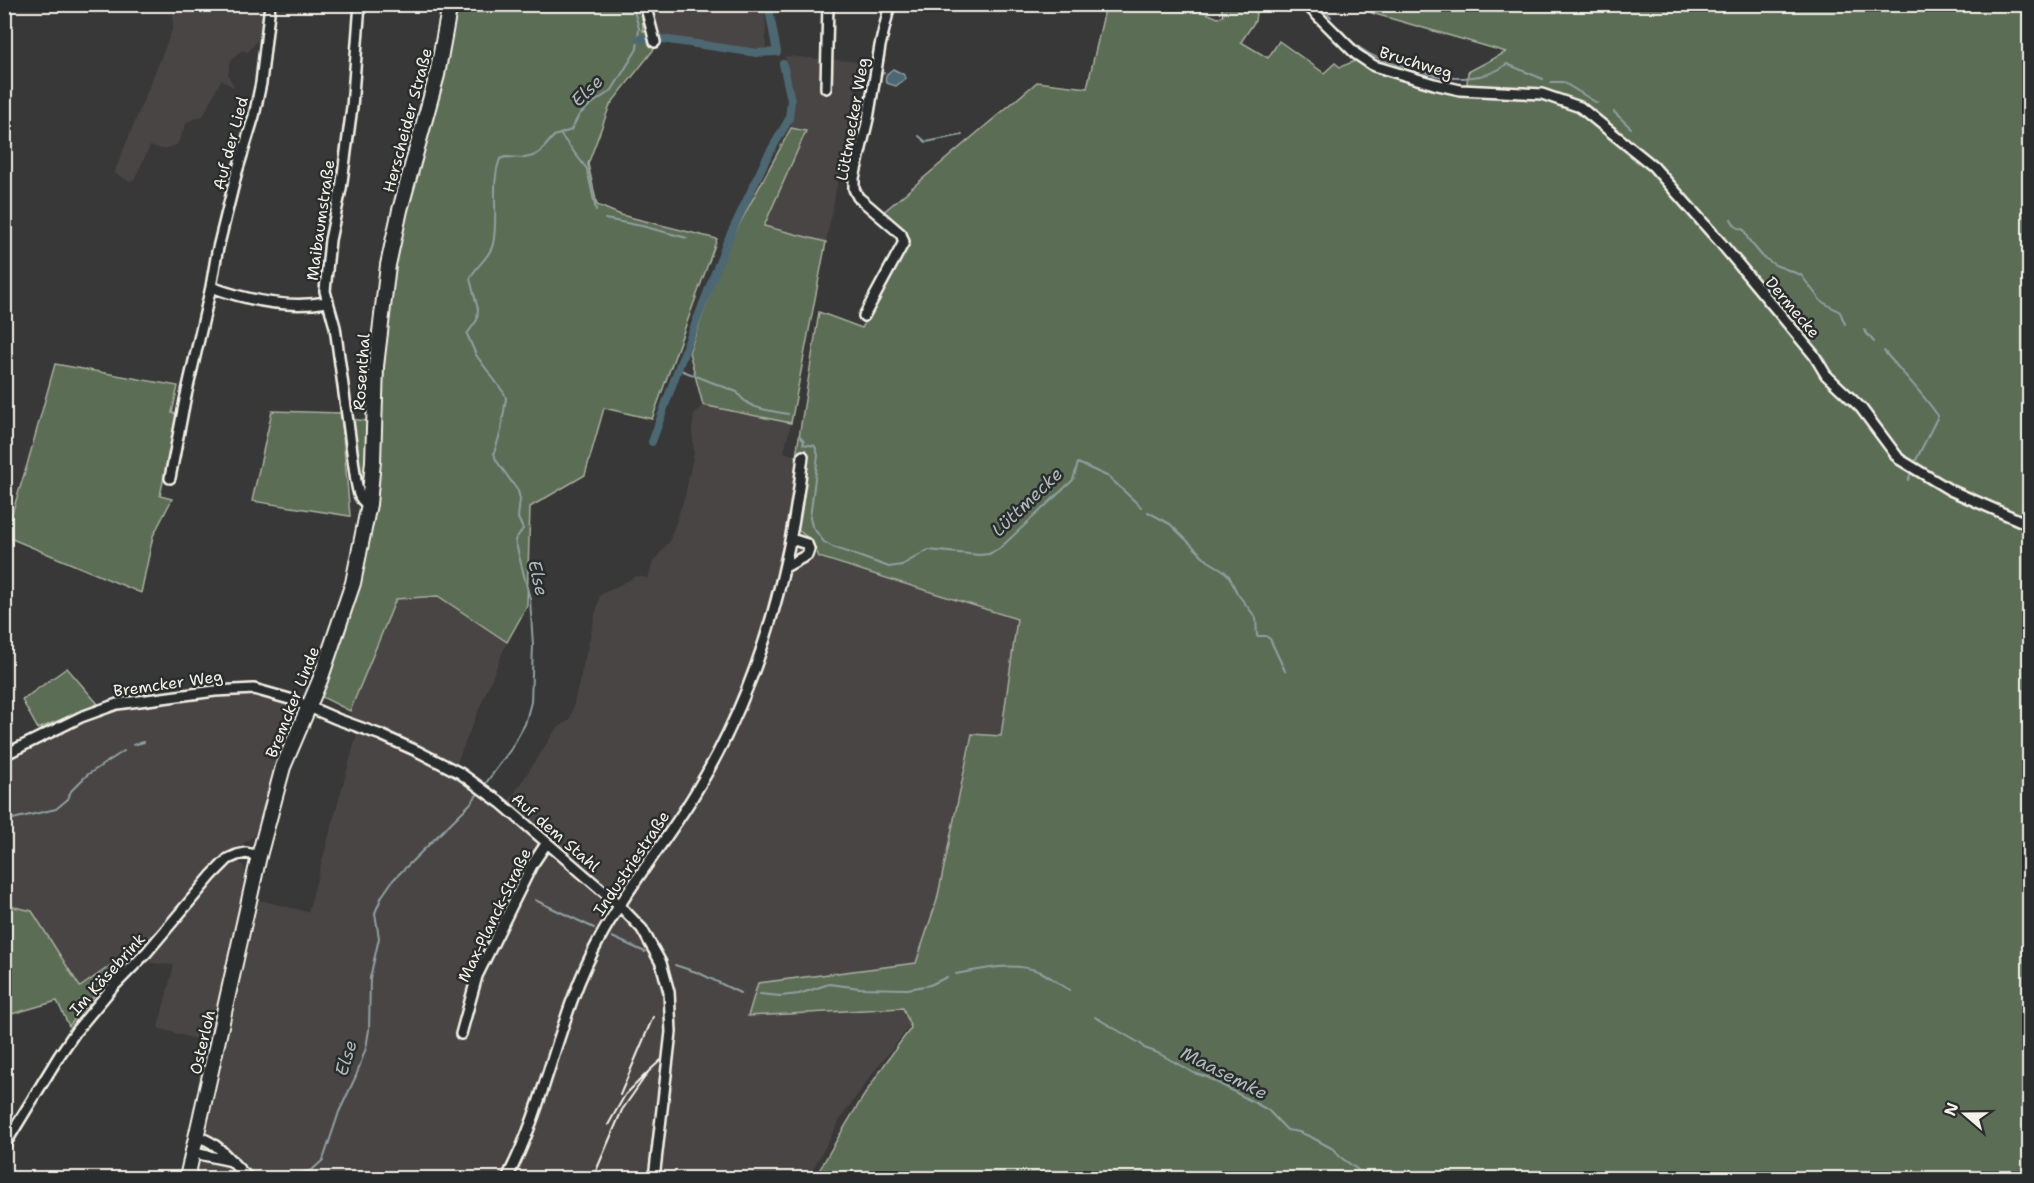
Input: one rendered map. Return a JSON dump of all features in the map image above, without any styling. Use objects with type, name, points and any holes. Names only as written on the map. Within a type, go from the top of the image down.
[{"type":"main road","name":"Herscheider Straße","points":[[392,243],[437,75],[450,4]]},
{"type":"main road","name":"Rosenthal","points":[[369,504],[373,461],[376,366],[392,243]]},
{"type":"main road","name":"Bremcker Linde","points":[[247,912],[259,856],[283,767],[320,680],[346,608],[369,504]]},
{"type":"main road","name":"Osterloh","points":[[188,1179],[247,912]]},
{"type":"street","name":"Auf der Lied","points":[[170,478],[184,400],[217,252],[259,94],[270,4]]},
{"type":"street","name":"Maibaumstraße","points":[[360,4],[352,107],[325,291],[335,327],[359,496],[369,504]]},
{"type":"street","points":[[645,4],[655,42]]},
{"type":"street","points":[[825,88],[828,4]]},
{"type":"street","name":"Lüttmecker Weg","points":[[864,316],[904,242],[901,234],[858,197],[854,189],[854,178],[890,4]]},
{"type":"street","name":"Bruchweg","points":[[1306,4],[1356,54],[1374,66],[1460,90],[1542,94]]},
{"type":"street","name":"Dermecke","points":[[1542,94],[1580,106],[1653,166],[1814,355],[1826,375],[1862,408],[1899,459],[1950,490],[2030,525]]},
{"type":"street","points":[[211,287],[258,300],[313,304],[327,302]]},
{"type":"street","name":"Industriestraße","points":[[507,1179],[536,1114],[580,978],[619,905],[711,767],[744,694],[760,654],[785,567],[803,456]]},
{"type":"street","points":[[785,567],[807,555],[809,549],[807,544],[791,538]]},
{"type":"street","name":"Bremcker Weg","points":[[4,755],[100,709],[130,702],[214,690],[254,689],[308,707]]},
{"type":"street","name":"Auf dem Stahl","points":[[308,707],[417,751],[460,773],[487,793],[619,905],[642,929],[661,963],[669,992],[671,1032],[654,1179]]},
{"type":"street","name":"Max-Planck-Straße","points":[[461,1034],[477,976],[532,864],[546,844]]},
{"type":"street","name":"Im Käsebrink","points":[[4,1146],[59,1056],[99,1003],[228,859],[246,853],[259,856]]},
{"type":"street","points":[[197,1137],[208,1139],[249,1179]]},
{"type":"street","points":[[194,1153],[232,1161]]},
{"type":"shaded area","points":[[173,5],[263,5],[260,37],[248,52],[242,50],[233,58],[229,66],[228,75],[235,88],[221,80],[203,116],[187,122],[177,145],[162,149],[150,146],[134,180],[129,181],[114,173],[173,28]]},
{"type":"shaded area","points":[[642,5],[765,5],[766,55],[661,40],[643,31]]},
{"type":"shaded area","points":[[785,56],[861,62],[826,242],[764,226],[805,131],[791,128],[794,113]]},
{"type":"shaded area","points":[[703,405],[791,423],[784,452],[807,460],[798,529],[812,541],[820,557],[1017,618],[1001,736],[972,734],[937,900],[916,963],[758,983],[748,1016],[902,1008],[909,1027],[841,1118],[808,1178],[197,1178],[259,900],[308,912],[357,734],[350,711],[396,599],[438,596],[507,642],[457,762],[508,803],[556,729],[570,720],[600,595],[637,576],[648,578],[653,562],[669,542],[685,496],[694,452],[692,431],[694,415]]},
{"type":"shaded area","points":[[251,694],[297,706],[254,836],[243,844],[239,862],[245,867],[243,913],[213,1038],[195,1039],[158,1028],[174,965],[151,963],[134,949],[80,987],[32,911],[5,905],[5,759],[106,711]]},
{"type":"green space","points":[[457,5],[642,5],[643,31],[646,31],[655,48],[610,105],[588,164],[597,205],[621,215],[717,239],[652,419],[604,408],[585,475],[530,507],[527,606],[507,642],[438,596],[396,599],[350,711],[320,696],[345,633],[360,579],[374,500],[392,268]]},
{"type":"green space","points":[[1106,5],[1187,5],[1218,18],[1223,16],[1221,5],[1257,5],[1255,21],[1241,42],[1268,58],[1279,41],[1324,73],[1335,63],[1340,67],[1358,60],[1411,83],[1466,95],[1468,72],[1506,52],[1372,13],[1363,5],[2029,5],[2029,1178],[815,1178],[884,1064],[911,1028],[903,1008],[748,1016],[758,983],[916,963],[937,900],[972,734],[1001,736],[1017,619],[819,557],[812,541],[798,530],[807,461],[796,456],[819,312],[862,328],[907,239],[881,214],[1037,82],[1087,88]]},
{"type":"green space","points":[[791,128],[806,131],[764,226],[826,242],[791,423],[703,405],[689,352],[727,247]]},
{"type":"green space","points":[[55,364],[178,386],[172,413],[177,414],[160,496],[172,499],[153,536],[141,593],[5,536]]},
{"type":"green space","points":[[272,411],[341,413],[350,516],[252,501]]},
{"type":"green space","points":[[349,419],[367,421],[365,484],[361,478]]},
{"type":"green space","points":[[67,668],[98,704],[38,729],[22,700]]},
{"type":"green space","points":[[5,905],[32,911],[80,987],[134,949],[69,1026],[57,1001],[5,1016]]},
{"type":"water","points":[[893,69],[906,78],[896,86],[885,81],[886,75]]},
{"type":"waterway","name":"Else","points":[[483,787],[511,749],[525,724],[531,702],[533,645],[530,599],[515,540],[523,529],[518,518],[520,499],[518,491],[496,460],[494,453],[501,431],[506,398],[476,355],[467,334],[477,320],[478,309],[470,279],[489,254],[493,244],[495,190],[500,159],[525,158],[540,152],[554,136],[571,130],[579,115],[612,90],[637,49],[639,28],[632,4]]},
{"type":"waterway","points":[[662,39],[757,53],[777,52],[768,4]]},
{"type":"waterway","name":"Dermecke","points":[[892,19],[896,4]]},
{"type":"waterway","name":"Dermecke","points":[[1319,4],[1331,17]]},
{"type":"waterway","name":"Dermecke","points":[[1339,28],[1368,53],[1404,66]]},
{"type":"waterway","points":[[639,39],[648,39]]},
{"type":"waterway","points":[[652,442],[726,244],[766,159],[789,119],[791,100],[783,64]]},
{"type":"waterway","name":"Dermecke","points":[[1425,72],[1445,77],[1467,78],[1489,74],[1507,64],[1543,79]]},
{"type":"waterway","name":"Dermecke","points":[[880,74],[884,73]]},
{"type":"waterway","name":"Dermecke","points":[[1551,82],[1563,82],[1597,103]]},
{"type":"waterway","name":"Dermecke","points":[[1614,112],[1631,128]]},
{"type":"waterway","points":[[560,134],[587,169],[596,210]]},
{"type":"waterway","points":[[919,136],[926,142],[962,135]]},
{"type":"waterway","points":[[605,219],[687,238]]},
{"type":"waterway","name":"Dermecke","points":[[1731,219],[1736,227],[1744,230],[1748,239],[1763,257],[1775,265],[1801,275],[1821,301],[1840,312],[1845,324]]},
{"type":"waterway","name":"Dermecke","points":[[1864,330],[1874,342]]},
{"type":"waterway","name":"Dermecke","points":[[1884,351],[1938,416],[1916,460]]},
{"type":"waterway","name":"Lüttmecke","points":[[678,369],[737,392],[753,406],[788,414]]},
{"type":"waterway","name":"Lüttmecke","points":[[799,435],[804,441],[803,444],[815,446],[818,455],[810,518],[812,526],[824,542],[833,547],[889,567],[902,565],[928,550],[979,555],[989,554],[999,549],[1073,480],[1078,463],[1109,477],[1141,507]]},
{"type":"waterway","name":"Dermecke","points":[[1908,480],[1912,471]]},
{"type":"waterway","name":"Lüttmecke","points":[[1148,512],[1170,524],[1208,561],[1229,576],[1237,593],[1256,618],[1257,636],[1266,636],[1270,639],[1285,671]]},
{"type":"waterway","points":[[133,745],[144,742]]},
{"type":"waterway","points":[[4,821],[56,809],[68,799],[71,791],[87,775],[124,751]]},
{"type":"waterway","name":"Else","points":[[285,1178],[312,1170],[323,1160],[339,1112],[366,1048],[369,1030],[370,978],[379,938],[375,913],[382,896],[393,880],[470,804],[480,791]]},
{"type":"waterway","name":"Maasemke","points":[[535,900],[594,928]]},
{"type":"waterway","name":"Maasemke","points":[[612,937],[645,952]]},
{"type":"waterway","name":"Maasemke","points":[[675,965],[699,973],[740,993]]},
{"type":"waterway","name":"Maasemke","points":[[956,974],[999,967],[1020,967],[1041,972],[1070,990]]},
{"type":"waterway","name":"Maasemke","points":[[760,994],[780,996],[799,994],[829,984],[860,988],[908,989],[930,985],[947,977]]},
{"type":"waterway","name":"Maasemke","points":[[1095,1017],[1144,1048],[1194,1073],[1207,1077],[1268,1110],[1287,1130],[1299,1132],[1335,1150],[1365,1178]]},
{"type":"railway","points":[[620,1095],[653,1017]]},
{"type":"railway","points":[[649,1071],[661,1060]]},
{"type":"railway","points":[[593,1178],[622,1110],[649,1071],[625,1095],[608,1125]]}]
